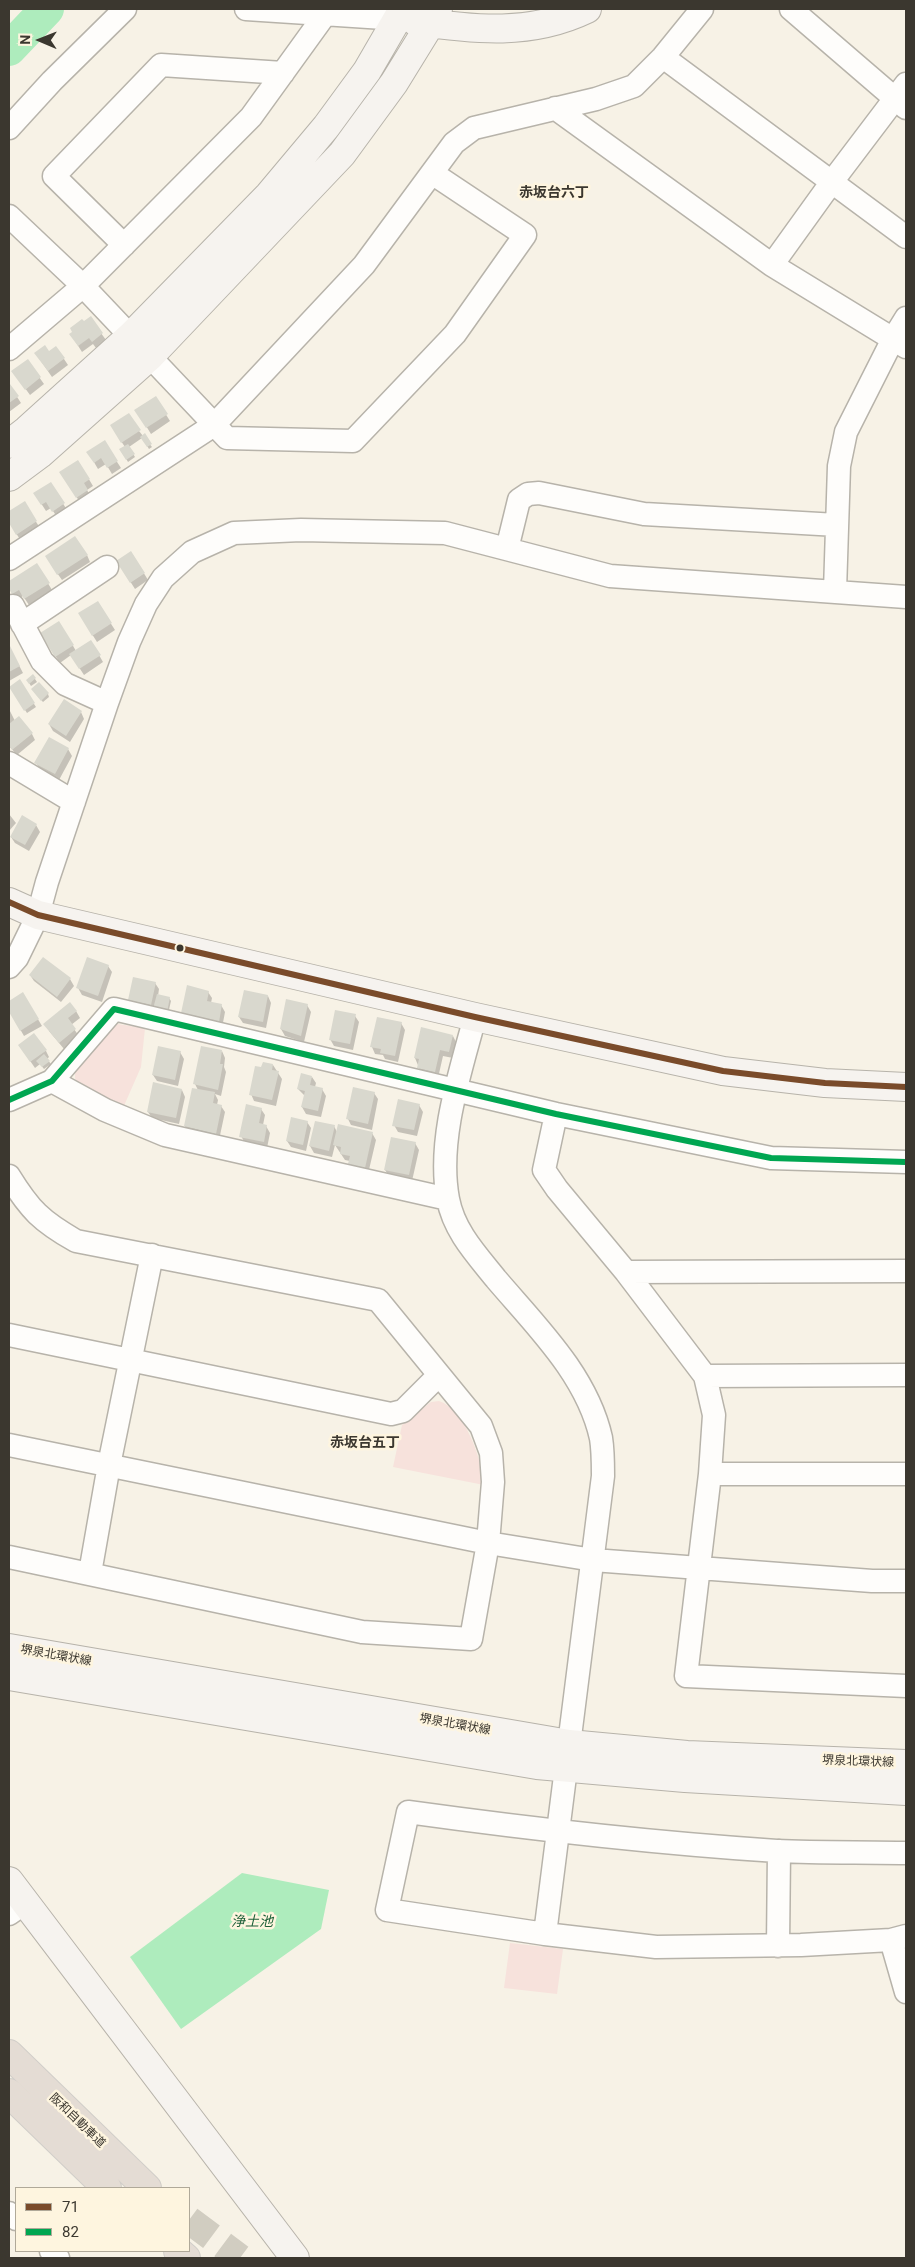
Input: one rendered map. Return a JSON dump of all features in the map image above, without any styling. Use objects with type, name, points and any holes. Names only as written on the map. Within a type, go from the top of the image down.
[{"type":"highway","name":"阪和自動車道","points":[[9,2054],[146,2187]]},
{"type":"highway","points":[[9,2092],[106,2187]]},
{"type":"street","points":[[9,128],[52,81],[125,9]]},
{"type":"street","points":[[246,9],[434,16],[497,29],[537,26],[587,9]]},
{"type":"street","points":[[9,560],[214,425],[364,265],[454,143],[474,128],[596,99],[634,86],[662,57],[702,9]]},
{"type":"street","points":[[772,265],[831,183],[902,97],[791,9]]},
{"type":"street","points":[[9,349],[83,286],[251,117],[327,11]]},
{"type":"street","points":[[9,444],[27,430],[130,336],[269,195],[326,127],[367,71],[401,14]]},
{"type":"street","points":[[9,477],[40,454],[149,357],[342,154],[394,83],[434,16]]},
{"type":"street","points":[[662,57],[906,237]]},
{"type":"street","points":[[124,246],[54,176],[161,65],[282,73]]},
{"type":"street","points":[[555,108],[772,265],[900,343]]},
{"type":"street","points":[[9,216],[83,286],[227,438],[353,440],[455,334],[525,235],[432,172]]},
{"type":"street","points":[[836,591],[839,466],[846,432],[900,343],[906,318]]},
{"type":"street","points":[[506,549],[519,500],[528,494],[539,493],[644,514],[837,525]]},
{"type":"street","points":[[9,967],[17,958],[38,915],[107,703],[129,642],[146,604],[163,578],[192,552],[234,533],[301,530],[445,534],[610,576],[906,597]]},
{"type":"street","points":[[107,567],[17,615],[42,661],[65,684],[107,703]]},
{"type":"street","points":[[9,763],[74,802]]},
{"type":"street","points":[[9,902],[38,915],[475,1017],[723,1070],[825,1083],[906,1086]]},
{"type":"street","points":[[9,1100],[52,1081],[114,1009],[556,1114],[771,1158],[906,1162]]},
{"type":"street","points":[[475,1017],[456,1089],[444,1161],[448,1199],[453,1219],[468,1245],[554,1348],[585,1395],[601,1438],[604,1476],[544,1934]]},
{"type":"street","points":[[52,1081],[105,1110],[165,1135],[448,1199]]},
{"type":"street","points":[[556,1114],[544,1170],[557,1189],[626,1272],[706,1376],[714,1416],[710,1474],[686,1676],[906,1686]]},
{"type":"street","points":[[9,1176],[25,1202],[42,1220],[76,1241],[378,1300],[480,1426],[491,1453],[493,1482],[488,1543],[471,1640],[362,1632],[9,1557]]},
{"type":"street","points":[[90,1573],[109,1465],[152,1255]]},
{"type":"street","points":[[626,1272],[906,1271]]},
{"type":"street","points":[[9,1335],[391,1414],[403,1411],[438,1376]]},
{"type":"street","points":[[706,1376],[906,1375]]},
{"type":"street","points":[[9,1445],[488,1543],[593,1560],[872,1581],[906,1581]]},
{"type":"street","points":[[710,1474],[906,1474]]},
{"type":"street","name":"堺泉北環状線","points":[[9,1648],[685,1778],[906,1791]]},
{"type":"street","name":"堺泉北環状線","points":[[9,1676],[538,1765],[568,1756],[687,1755],[906,1764]]},
{"type":"street","points":[[906,1853],[779,1851],[557,1832],[408,1812],[387,1910],[544,1934],[656,1947],[778,1946],[899,1938],[906,1992]]},
{"type":"street","points":[[778,1946],[779,1851]]},
{"type":"street","points":[[9,1881],[17,1908],[295,2258]]},
{"type":"shaded area","points":[[117,1024],[145,1028],[141,1067],[123,1108],[78,1084],[75,1078],[75,1071],[113,1026]]},
{"type":"shaded area","points":[[439,1401],[457,1414],[464,1425],[480,1462],[484,1485],[393,1467],[402,1425],[431,1402]]},
{"type":"shaded area","points":[[510,1943],[563,1949],[557,1994],[504,1988]]},
{"type":"water","name":"浄土池","points":[[242,1873],[329,1890],[321,1929],[181,2029],[130,1957]]},
{"type":"building","points":[[91,316],[103,333],[92,342],[89,338],[78,346],[69,334],[72,332],[70,328],[82,319],[84,321]]},
{"type":"building","points":[[45,345],[49,351],[56,346],[65,358],[48,371],[34,353]]},
{"type":"building","points":[[28,359],[41,377],[25,390],[11,371]]},
{"type":"building","points":[[9,385],[19,396],[9,403]]},
{"type":"building","points":[[156,396],[168,414],[146,428],[134,410]]},
{"type":"building","points":[[129,413],[141,430],[121,443],[110,425]]},
{"type":"building","points":[[145,433],[152,444],[147,447],[140,437]]},
{"type":"building","points":[[105,440],[118,461],[107,468],[101,458],[94,463],[86,452]]},
{"type":"building","points":[[128,444],[135,454],[126,460],[119,449]]},
{"type":"building","points":[[78,460],[90,479],[84,483],[88,490],[76,498],[59,472]]},
{"type":"building","points":[[51,482],[65,503],[52,512],[46,502],[41,505],[33,493]]},
{"type":"building","points":[[25,501],[37,521],[16,535],[9,523],[9,511]]},
{"type":"building","points":[[75,536],[88,555],[57,575],[45,556]]},
{"type":"building","points":[[131,551],[145,573],[130,583],[116,561]]},
{"type":"building","points":[[37,563],[50,583],[24,599],[19,590],[12,594],[9,589],[9,581]]},
{"type":"building","points":[[98,601],[112,623],[92,636],[78,613]]},
{"type":"building","points":[[59,621],[74,645],[55,657],[40,633]]},
{"type":"building","points":[[91,640],[101,655],[79,669],[69,654]]},
{"type":"building","points":[[9,644],[20,666],[9,672]]},
{"type":"building","points":[[33,674],[36,678],[29,684],[26,680]]},
{"type":"building","points":[[20,679],[35,703],[24,711],[9,687]]},
{"type":"building","points":[[39,682],[49,693],[41,701],[31,689]]},
{"type":"building","points":[[64,699],[82,711],[66,736],[48,724]]},
{"type":"building","points":[[19,716],[33,733],[12,750],[9,745],[9,724]]},
{"type":"building","points":[[49,737],[69,748],[55,774],[34,763]]},
{"type":"building","points":[[22,815],[37,824],[25,845],[10,837]]},
{"type":"building","points":[[43,957],[71,978],[57,997],[29,975]]},
{"type":"building","points":[[87,957],[109,965],[98,996],[76,988]]},
{"type":"building","points":[[133,977],[156,982],[151,1005],[128,1000]]},
{"type":"building","points":[[187,985],[209,991],[207,1001],[222,1004],[219,1022],[181,1013]]},
{"type":"building","points":[[244,990],[268,995],[263,1022],[238,1017]]},
{"type":"building","points":[[23,992],[39,1019],[20,1031],[9,1012],[9,1001]]},
{"type":"building","points":[[157,994],[170,997],[167,1012],[153,1009]]},
{"type":"building","points":[[286,999],[308,1004],[301,1036],[280,1029]]},
{"type":"building","points":[[70,1002],[77,1011],[68,1018],[76,1029],[59,1043],[43,1024]]},
{"type":"building","points":[[335,1010],[356,1014],[350,1044],[329,1040]]},
{"type":"building","points":[[377,1017],[402,1022],[395,1056],[380,1053],[381,1049],[370,1047]]},
{"type":"building","points":[[421,1027],[453,1035],[449,1052],[440,1050],[435,1072],[417,1068],[419,1059],[414,1058]]},
{"type":"building","points":[[34,1033],[47,1050],[30,1062],[18,1045]]},
{"type":"building","points":[[158,1046],[181,1051],[175,1080],[152,1075]]},
{"type":"building","points":[[201,1046],[222,1050],[220,1064],[223,1064],[218,1090],[193,1084]]},
{"type":"building","points":[[44,1054],[50,1061],[42,1067],[36,1061]]},
{"type":"building","points":[[263,1062],[273,1064],[272,1070],[279,1071],[272,1100],[249,1095],[255,1066],[261,1067]]},
{"type":"building","points":[[301,1073],[312,1076],[310,1085],[323,1088],[318,1111],[301,1107],[305,1091],[297,1089]]},
{"type":"building","points":[[153,1082],[182,1089],[176,1118],[147,1112]]},
{"type":"building","points":[[353,1087],[375,1092],[368,1124],[346,1119]]},
{"type":"building","points":[[192,1088],[215,1092],[213,1103],[222,1105],[216,1134],[184,1126]]},
{"type":"building","points":[[398,1099],[420,1104],[414,1130],[392,1126]]},
{"type":"building","points":[[246,1104],[262,1108],[259,1123],[267,1125],[264,1142],[239,1137]]},
{"type":"building","points":[[291,1117],[308,1121],[303,1145],[286,1141]]},
{"type":"building","points":[[315,1121],[335,1125],[329,1151],[309,1146]]},
{"type":"building","points":[[338,1124],[373,1132],[365,1168],[348,1164],[350,1156],[340,1154],[341,1147],[333,1145]]},
{"type":"building","points":[[391,1137],[416,1142],[409,1175],[384,1170]]},
{"type":"waterway","points":[[9,49],[47,9]]},
{"type":"tunnel","points":[[190,2221],[240,2258]]},
{"type":"transit line","name":"71","points":[[9,902],[38,915],[475,1017],[723,1071],[825,1083],[906,1087]]},
{"type":"transit line","name":"82","points":[[9,1100],[52,1081],[114,1009],[556,1114],[771,1158],[906,1162]]},
{"type":"district","name":"赤坂台六丁","points":[[554,193]]},
{"type":"district","name":"赤坂台五丁","points":[[365,1443]]}]
